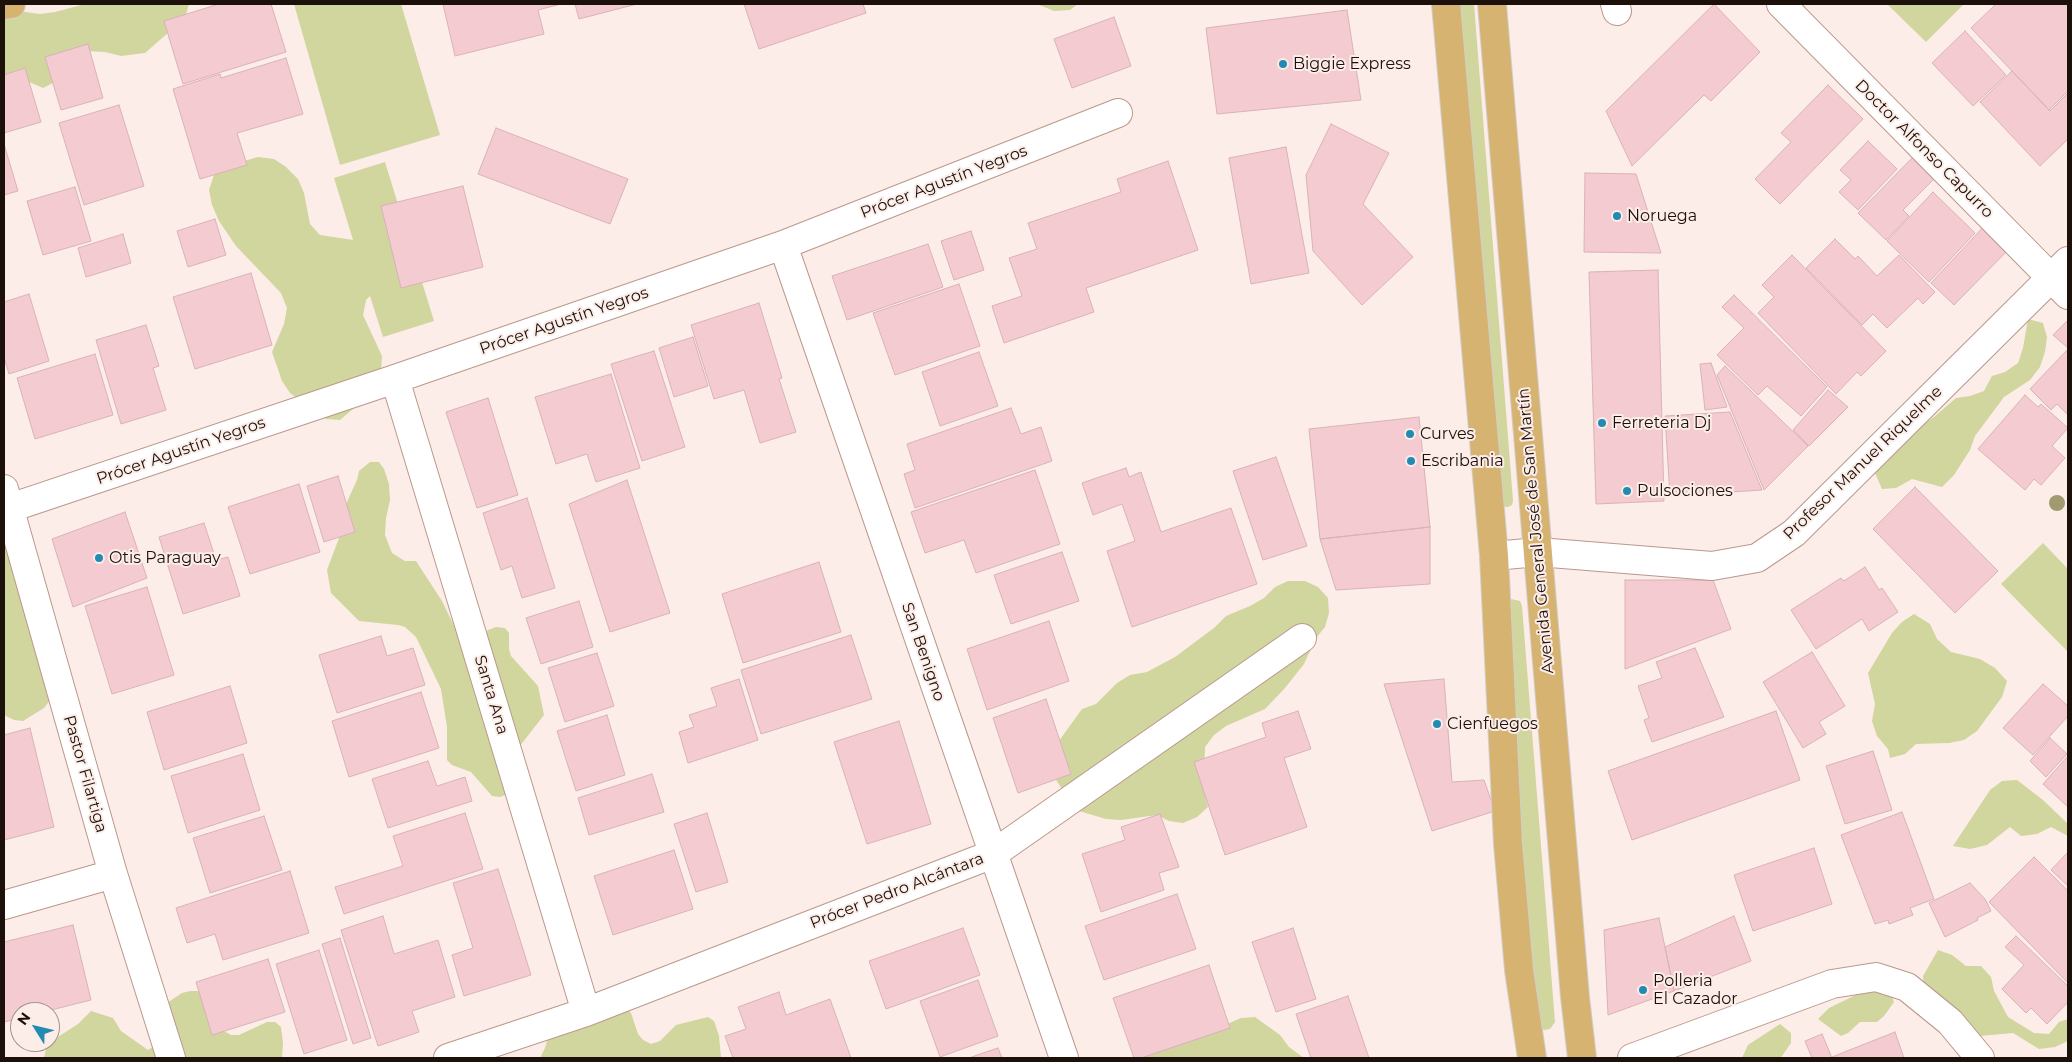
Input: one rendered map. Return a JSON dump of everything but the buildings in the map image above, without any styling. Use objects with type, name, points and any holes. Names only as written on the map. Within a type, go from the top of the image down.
[{"type":"main road","points":[[4,6],[10,4]]},
{"type":"main road","points":[[1446,4],[1494,556],[1508,844],[1519,970],[1532,1058]]},
{"type":"main road","name":"Avenida General José de San Martín","points":[[1492,4],[1575,997],[1582,1058]]},
{"type":"street","name":"Doctor Alfonso Capurro","points":[[1781,4],[2063,278]]},
{"type":"street","name":"Prócer Agustín Yegros","points":[[6,502],[395,379],[783,245],[1118,113]]},
{"type":"street","name":"San Benigno","points":[[783,245],[1064,1058]]},
{"type":"street","name":"Profesor Manuel Riquelme","points":[[1494,556],[1538,552],[1712,566],[1757,558],[1794,534],[2063,278]]},
{"type":"street","name":"Santa Ana","points":[[395,379],[586,1012]]},
{"type":"street","name":"Pastor Filartiga","points":[[6,502],[113,874],[171,1058]]},
{"type":"street","name":"Prócer Pedro Alcántara","points":[[448,1058],[586,1012],[992,854],[1302,638]]},
{"type":"street","points":[[4,905],[113,874]]},
{"type":"street","points":[[1632,1058],[1832,984],[1876,977],[1907,987],[1950,1022],[1980,1058]]},
{"type":"green space","points":[[4,4],[19,8],[25,12],[40,14],[85,4],[189,4],[185,18],[145,53],[121,56],[105,52],[83,51],[57,81],[43,88],[29,82],[15,82],[4,88]]},
{"type":"green space","points":[[294,4],[401,4],[440,135],[340,165]]},
{"type":"green space","points":[[1037,4],[1078,4],[1070,10],[1054,11]]},
{"type":"green space","points":[[1457,4],[1474,4],[1513,501],[1512,505],[1508,507],[1503,507]]},
{"type":"green space","points":[[1887,4],[1964,4],[1926,42]]},
{"type":"green space","points":[[258,157],[274,159],[286,167],[298,179],[304,193],[310,224],[320,235],[353,240],[334,178],[385,162],[434,321],[383,337],[370,296],[366,300],[363,315],[382,356],[381,371],[353,409],[340,420],[326,419],[290,393],[282,381],[272,352],[284,324],[287,308],[281,293],[236,246],[219,221],[212,205],[209,190],[214,175],[227,166]]},
{"type":"green space","points":[[2028,319],[2043,323],[2047,337],[2040,367],[2030,380],[2004,397],[1975,436],[1970,450],[1954,475],[1942,487],[1912,479],[1896,488],[1882,489],[1875,473],[1878,457],[1934,417],[1956,398],[1984,391],[1992,376],[2005,372],[2018,363],[2023,348]]},
{"type":"green space","points":[[370,462],[379,462],[384,469],[389,484],[390,500],[385,535],[392,553],[405,561],[416,561],[442,601],[459,636],[478,642],[488,630],[496,627],[505,628],[509,633],[511,656],[538,686],[544,715],[516,751],[508,794],[500,797],[492,796],[471,772],[452,765],[447,760],[447,727],[441,689],[416,637],[405,627],[398,625],[359,621],[331,593],[327,570],[339,538],[341,515],[357,480],[359,471]]},
{"type":"green space","points":[[4,530],[54,695],[44,708],[23,721],[14,720],[4,715]]},
{"type":"green space","points":[[2043,543],[2068,569],[2068,652],[2001,584]]},
{"type":"green space","points":[[1288,581],[1305,581],[1318,587],[1328,598],[1329,613],[1325,627],[1316,638],[1304,664],[1265,709],[1226,726],[1214,735],[1205,747],[1204,791],[1208,807],[1197,817],[1183,823],[1169,821],[1157,815],[1121,820],[1106,819],[1079,811],[1069,800],[1053,775],[1056,745],[1082,709],[1096,704],[1117,683],[1130,675],[1147,672],[1175,657],[1214,628],[1226,616],[1250,606],[1264,598],[1275,587]]},
{"type":"green space","points":[[1511,599],[1520,601],[1522,606],[1555,1022],[1550,1029],[1544,1030],[1537,1024],[1504,605]]},
{"type":"green space","points":[[1914,614],[1930,624],[1937,639],[1951,652],[1980,659],[1995,668],[2007,681],[2002,697],[1977,731],[1964,740],[1949,743],[1916,744],[1905,754],[1890,758],[1888,749],[1877,736],[1872,721],[1875,704],[1868,673],[1892,633],[1902,622]]},
{"type":"green space","points":[[2017,780],[2043,800],[2068,824],[2068,836],[2051,827],[2037,834],[2021,836],[2010,827],[1987,845],[1970,849],[1953,846],[1990,790],[2002,781]]},
{"type":"green space","points":[[1938,950],[1952,955],[1966,966],[1981,966],[1991,977],[1994,991],[2008,1017],[2034,1033],[2049,1034],[2059,1022],[2068,1019],[2068,1041],[2055,1047],[2039,1049],[2013,1033],[1980,1036],[1969,1034],[1924,991],[1923,976]]},
{"type":"green space","points":[[1870,988],[1891,994],[1894,1002],[1877,1022],[1860,1022],[1848,1033],[1841,1036],[1818,1019],[1829,1008]]},
{"type":"green space","points":[[205,991],[224,1031],[231,1035],[239,1035],[267,1022],[275,1022],[281,1027],[282,1058],[44,1058],[45,1052],[60,1052],[60,1036],[78,1024],[91,1011],[113,1018],[121,1031],[148,1050],[154,1046],[167,1003],[182,993]]},
{"type":"green space","points":[[626,1008],[631,1013],[638,1034],[643,1040],[651,1044],[660,1041],[676,1025],[708,1017],[714,1021],[719,1036],[721,1058],[540,1058],[552,1024]]},
{"type":"green space","points":[[1255,1017],[1280,1035],[1289,1047],[1304,1058],[1133,1058],[1197,1037],[1241,1018]]},
{"type":"green space","points":[[1780,1024],[1791,1033],[1791,1043],[1780,1058],[1742,1058],[1748,1045]]},
{"type":"place","name":"Biggie Express","points":[[1283,64]]},
{"type":"place","name":"Noruega","points":[[1617,216]]},
{"type":"place","name":"Ferreteria Dj","points":[[1602,423]]},
{"type":"place","name":"Curves","points":[[1410,434]]},
{"type":"place","name":"Escribania","points":[[1411,461]]},
{"type":"place","name":"Pulsociones","points":[[1627,491]]},
{"type":"place","name":"Otis Paraguay","points":[[99,558]]},
{"type":"place","name":"Cienfuegos","points":[[1437,724]]},
{"type":"place","name":"Polleria El Cazador","points":[[1643,990]]}]
